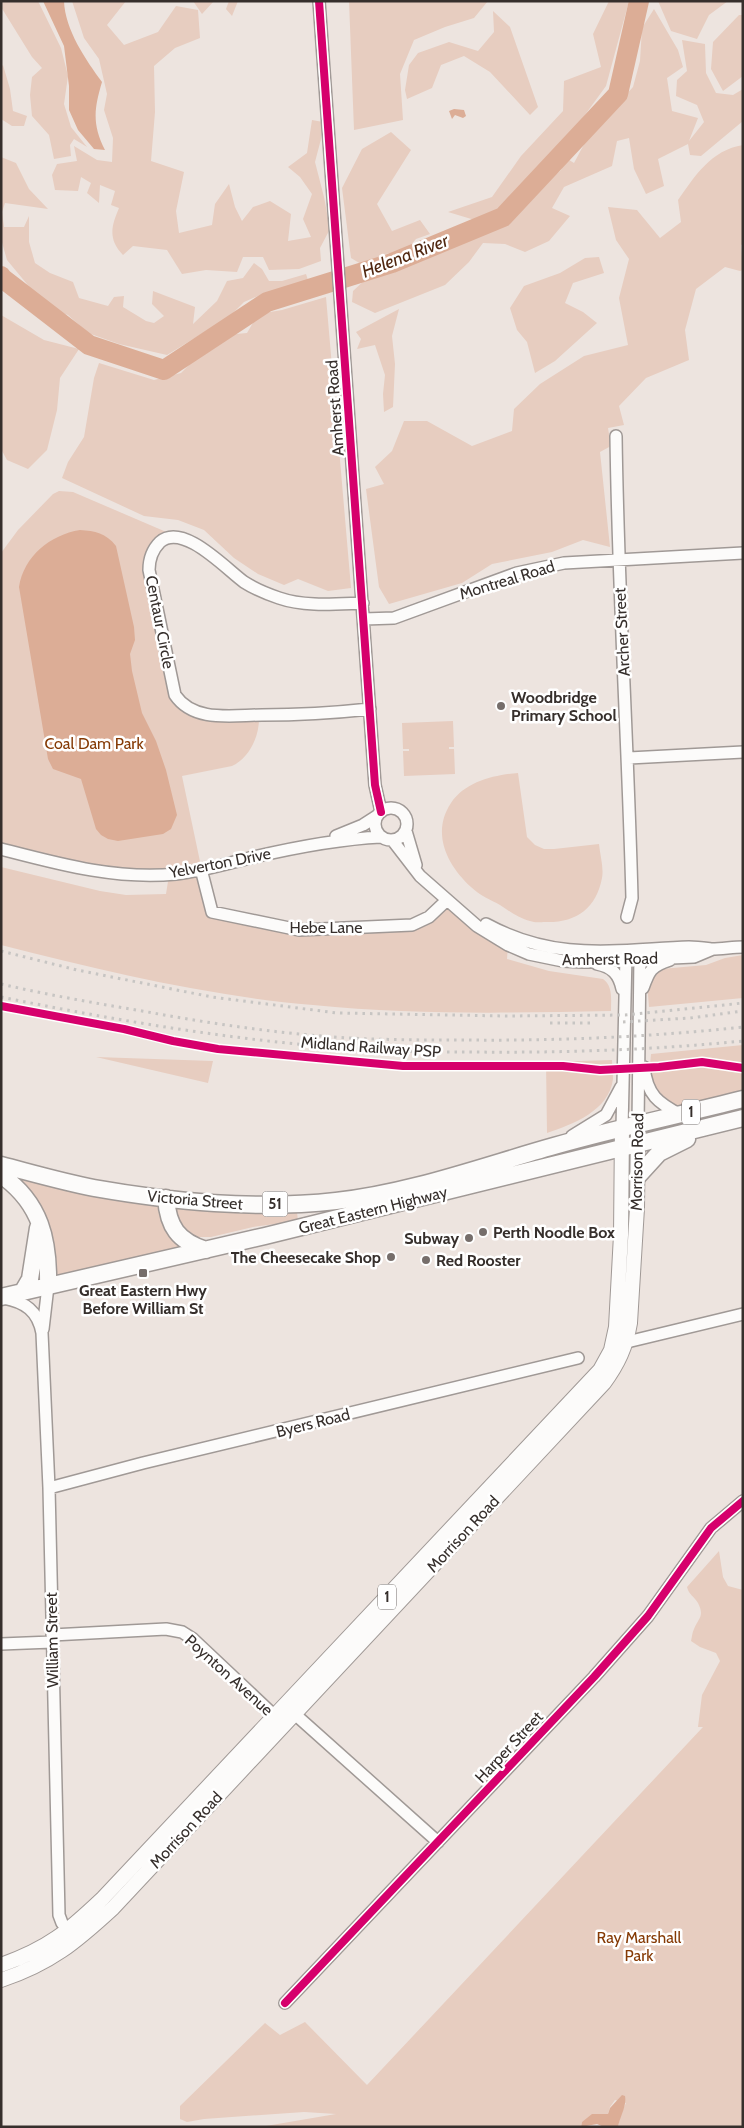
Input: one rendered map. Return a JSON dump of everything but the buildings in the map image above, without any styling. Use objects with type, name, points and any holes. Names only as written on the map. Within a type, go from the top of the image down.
[{"type":"highway","name":"1","points":[[630,1127],[743,1098]]},
{"type":"highway","name":"Great Eastern Highway","points":[[1,1297],[206,1250],[743,1118]]},
{"type":"highway","name":"Victoria Street","points":[[1,1164],[92,1188],[210,1204],[307,1203],[360,1198],[439,1179],[555,1145],[630,1127]]},
{"type":"highway","points":[[638,1176],[659,1153],[692,1137],[700,1128]]},
{"type":"highway","name":"William Street","points":[[1,1175],[24,1195],[37,1215],[44,1232],[47,1247],[48,1286]]},
{"type":"highway","points":[[166,1198],[167,1216],[181,1238],[190,1245],[206,1250]]},
{"type":"highway","points":[[23,1291],[30,1279],[34,1262],[38,1231],[37,1215]]},
{"type":"main road","name":"Morrison Road","points":[[1,1980],[29,1971],[73,1936],[103,1898],[280,1721],[600,1370],[630,1323],[639,1144],[630,1127]]},
{"type":"main road","name":"Morrison Road","points":[[620,1341],[618,1310],[622,1147],[630,1127]]},
{"type":"main road","name":"Morrison Road","points":[[1,1965],[73,1936]]},
{"type":"street","name":"Amherst Road","points":[[319,1],[375,785],[379,814]]},
{"type":"street","name":"Archer Street","points":[[616,436],[618,560],[628,758],[632,898],[627,917]]},
{"type":"street","name":"Centaur Circle","points":[[363,603],[330,604],[281,599],[252,587],[196,544],[178,537],[162,540],[150,558],[150,570],[175,695],[182,704],[208,714],[230,717],[259,715],[302,716],[370,710]]},
{"type":"street","name":"Montreal Road","points":[[364,619],[394,618],[517,573],[540,567],[564,563],[743,553]]},
{"type":"street","points":[[628,758],[743,752]]},
{"type":"street","points":[[375,785],[395,808],[406,817],[406,831],[420,876]]},
{"type":"street","points":[[395,808],[379,814],[375,825],[381,837],[393,841],[401,838],[406,831]]},
{"type":"street","name":"Yelverton Drive","points":[[320,842],[363,825],[379,814]]},
{"type":"street","name":"Yelverton Drive","points":[[1,849],[79,869],[160,875],[201,869],[320,842],[381,837]]},
{"type":"street","name":"Amherst Road","points":[[393,841],[420,876],[447,900],[486,933],[517,950],[546,958],[583,962],[626,955]]},
{"type":"street","name":"Hebe Lane","points":[[201,869],[212,912],[299,930],[412,925],[429,917],[447,900]]},
{"type":"street","name":"Amherst Road","points":[[460,910],[504,934],[533,945],[580,952],[694,957],[713,949]]},
{"type":"street","name":"Amherst Road","points":[[640,955],[692,947],[713,949],[743,947]]},
{"type":"street","name":"Morrison Road","points":[[626,955],[623,1084],[630,1127]]},
{"type":"street","name":"Morrison Road","points":[[630,1127],[638,1060],[640,955]]},
{"type":"street","points":[[639,999],[646,975],[650,970],[667,961],[694,957]]},
{"type":"street","points":[[583,962],[607,966],[616,972],[620,979],[625,1003]]},
{"type":"street","points":[[638,1060],[644,1067],[648,1086],[653,1096],[681,1114]]},
{"type":"street","points":[[555,1145],[606,1115],[623,1084]]},
{"type":"street","name":"William Street","points":[[42,1333],[48,1286]]},
{"type":"street","name":"William Street","points":[[1,1297],[20,1302],[30,1309],[40,1321],[42,1333],[49,1488],[59,1915],[62,1923],[73,1936]]},
{"type":"street","points":[[620,1341],[743,1314]]},
{"type":"street","name":"Byers Road","points":[[49,1488],[143,1463],[578,1358]]},
{"type":"street","name":"Harper Street","points":[[285,2004],[600,1670],[648,1616],[711,1528],[743,1501]]},
{"type":"street","name":"Poynton Avenue","points":[[1,1644],[166,1629],[182,1632],[193,1639],[280,1721]]},
{"type":"street","name":"Poynton Avenue","points":[[290,1709],[438,1842]]},
{"type":"green space","points":[[1,1],[38,1],[61,48],[68,76],[64,104],[71,127],[87,147],[74,139],[70,145],[71,156],[54,159],[49,135],[32,116],[30,95],[32,77],[42,68],[32,57],[1,7]]},
{"type":"green space","points":[[72,1],[126,1],[107,25],[124,45],[158,32],[176,6],[198,10],[200,38],[175,48],[154,66],[155,112],[151,161],[184,172],[176,211],[179,233],[212,225],[215,204],[229,184],[235,207],[242,221],[253,207],[270,201],[291,214],[288,241],[311,237],[303,219],[312,194],[300,177],[288,167],[307,153],[312,120],[323,122],[315,162],[330,229],[320,248],[321,261],[299,269],[269,270],[263,257],[243,257],[237,272],[206,270],[182,274],[167,250],[133,246],[123,255],[118,249],[112,233],[119,208],[111,205],[115,191],[100,185],[99,203],[87,193],[91,183],[81,177],[78,191],[55,190],[52,175],[57,164],[77,161],[74,146],[97,160],[112,162],[113,138],[104,110],[107,94],[99,59],[84,38]]},
{"type":"green space","points":[[193,1],[214,1],[202,14]]},
{"type":"green space","points":[[229,1],[238,1],[232,16],[226,9]]},
{"type":"green space","points":[[349,1],[488,1],[474,18],[445,27],[414,40],[400,74],[403,120],[354,130]]},
{"type":"green space","points":[[609,1],[629,1],[606,86],[566,141],[540,172],[508,205],[478,221],[448,212],[492,197],[521,156],[563,111],[564,81],[601,67],[593,34]]},
{"type":"green space","points":[[658,1],[728,1],[709,15],[697,39],[671,31]]},
{"type":"green space","points":[[654,9],[678,50],[683,67],[667,78],[672,111],[698,118],[689,141],[704,122],[697,105],[676,96],[677,80],[687,71],[682,40],[705,44],[706,73],[716,93],[733,95],[743,89],[743,121],[701,156],[690,155],[688,144],[658,159],[664,186],[646,194],[634,169],[629,138],[617,141],[612,166],[564,187],[552,208],[570,216],[549,241],[525,252],[505,244],[483,243],[469,262],[445,285],[375,313],[352,302],[353,291],[368,277],[402,266],[463,240],[519,212],[541,187],[561,170],[566,158],[574,163],[589,135],[633,87],[640,61],[642,28]]},
{"type":"green space","points":[[493,11],[510,27],[538,107],[530,115],[490,72],[464,56],[441,65],[432,88],[407,99],[405,90],[409,65],[418,53],[449,42],[478,51],[494,32]]},
{"type":"green space","points":[[739,15],[743,15],[743,76],[723,91],[711,69],[713,42]]},
{"type":"green space","points":[[3,65],[10,89],[13,111],[27,116],[24,126],[12,126],[1,119],[1,67]]},
{"type":"green space","points":[[391,132],[411,150],[377,204],[392,231],[420,220],[430,234],[416,239],[404,253],[383,254],[366,267],[351,258],[342,188],[362,149]]},
{"type":"green space","points":[[743,145],[743,244],[741,245],[743,270],[725,267],[696,289],[685,330],[689,360],[646,378],[619,406],[624,425],[608,428],[611,446],[600,452],[610,547],[583,540],[552,552],[492,564],[462,583],[389,604],[379,587],[366,489],[384,484],[375,467],[392,451],[404,421],[427,421],[472,446],[512,431],[514,409],[540,384],[584,356],[628,345],[619,298],[629,259],[616,240],[608,207],[637,210],[660,238],[681,222],[678,200],[705,165],[722,152]]},
{"type":"green space","points":[[1,157],[16,163],[29,189],[48,209],[5,203],[2,212],[4,227],[24,227],[29,216],[29,242],[35,263],[50,273],[73,282],[79,298],[108,306],[114,297],[124,296],[123,307],[146,321],[154,323],[164,316],[152,304],[153,291],[195,307],[193,324],[217,301],[227,281],[243,278],[254,263],[262,269],[269,281],[282,281],[306,274],[308,280],[265,293],[244,302],[229,317],[167,355],[119,344],[88,333],[68,315],[46,307],[7,260],[1,239]]},
{"type":"green space","points":[[599,257],[604,273],[573,283],[565,303],[583,312],[597,323],[555,361],[535,373],[527,342],[517,330],[510,308],[524,286],[560,273],[585,258]]},
{"type":"green space","points":[[326,297],[351,588],[328,591],[298,579],[284,585],[258,574],[234,558],[204,530],[178,520],[144,516],[62,478],[68,462],[84,437],[94,378],[99,363],[154,380],[181,373],[207,347],[225,335],[247,333],[258,314],[282,310]]},
{"type":"green space","points":[[399,309],[392,336],[395,364],[393,407],[384,412],[385,375],[375,345],[357,349],[361,339],[356,332]]},
{"type":"green space","points":[[1,315],[44,340],[79,349],[60,378],[57,410],[47,450],[28,469],[7,460],[1,449]]},
{"type":"green space","name":"Coal Dam Park","points":[[59,491],[73,492],[178,537],[171,537],[150,557],[175,695],[200,712],[259,715],[256,737],[249,751],[239,762],[232,766],[182,776],[210,909],[299,930],[412,925],[447,900],[508,945],[507,959],[549,971],[603,979],[610,989],[611,1011],[425,1012],[273,1001],[156,981],[1,945],[1,867],[100,891],[126,895],[166,894],[169,875],[134,875],[1,849],[1,553],[18,530],[53,494]]},
{"type":"green space","points":[[453,721],[454,747],[449,747],[449,749],[454,749],[455,774],[404,776],[403,751],[409,751],[409,749],[403,749],[402,723]]},
{"type":"green space","points":[[518,773],[527,837],[535,845],[544,849],[554,849],[599,844],[603,870],[599,889],[590,906],[575,917],[556,922],[532,922],[518,917],[471,887],[455,869],[444,848],[442,826],[445,814],[457,796],[480,781]]},
{"type":"green space","points":[[743,955],[743,998],[649,1007],[647,983],[654,973],[661,969],[706,965],[725,958]]},
{"type":"green space","points":[[743,1045],[743,1065],[704,1060],[681,1060],[650,1065],[651,1054]]},
{"type":"green space","points":[[96,1057],[213,1061],[208,1083]]},
{"type":"green space","points":[[612,1060],[613,1079],[605,1100],[588,1115],[547,1133],[546,1062]]},
{"type":"green space","points":[[687,1066],[720,1068],[743,1073],[743,1094],[682,1107],[674,1106],[657,1097],[648,1071]]},
{"type":"green space","points":[[4,1171],[164,1205],[186,1246],[50,1283],[49,1245]]},
{"type":"green space","points":[[173,1206],[297,1212],[298,1221],[253,1227],[211,1237],[188,1237],[182,1233]]},
{"type":"green space","name":"Ray Marshall Park","points":[[719,1551],[723,1577],[728,1586],[743,1590],[743,2127],[618,2127],[621,2113],[626,2103],[615,2100],[608,2114],[582,2122],[581,2127],[260,2127],[336,2114],[304,2112],[204,2119],[187,2122],[180,2119],[180,2106],[265,2023],[280,2035],[305,2022],[367,2085],[703,1727],[698,1727],[702,1695],[720,1661],[716,1653],[700,1647],[691,1641],[701,1611],[687,1587]]},
{"type":"shaded area","points":[[43,1],[64,1],[65,12],[72,34],[102,82],[97,100],[96,124],[105,150],[94,149],[78,130],[69,110],[69,86],[64,46]]},
{"type":"shaded area","points":[[454,109],[464,110],[466,116],[463,118],[455,115],[452,119],[449,111]]},
{"type":"shaded area","points":[[80,530],[100,534],[108,538],[116,546],[134,627],[135,640],[130,654],[132,671],[142,713],[156,741],[166,770],[177,815],[171,829],[163,834],[118,841],[101,835],[96,829],[81,779],[53,769],[48,759],[19,587],[26,566],[40,549],[59,537]]},
{"type":"shaded area","points":[[622,2095],[625,2096],[625,2104],[618,2127],[604,2127],[597,2124],[581,2127],[582,2122],[592,2114],[608,2114],[610,2108]]},
{"type":"waterway","name":"Helena River","points":[[1,276],[89,345],[164,370],[267,302],[392,263],[503,217],[618,94],[639,1]]},
{"type":"railway","points":[[1,951],[77,970],[212,997],[337,1013],[506,1016],[625,1015],[743,1003]]},
{"type":"railway","points":[[1,984],[72,999],[204,1022],[289,1033],[348,1038],[426,1040],[569,1039],[638,1036],[743,1027]]},
{"type":"railway","points":[[1,997],[178,1029],[267,1041],[371,1050],[442,1052],[572,1051],[641,1049],[743,1041]]},
{"type":"railway","points":[[623,1022],[690,1018],[743,1011]]},
{"type":"railway","points":[[550,1023],[593,1023]]},
{"type":"cycle path","points":[[319,1],[375,785],[381,812]]},
{"type":"cycle path","name":"Midland Railway PSP","points":[[1,1006],[218,1049],[403,1066],[563,1066],[600,1070],[659,1067],[702,1062],[743,1068]]},
{"type":"cycle path","points":[[285,2003],[594,1677],[648,1616],[711,1528],[743,1501]]},
{"type":"place","name":"Woodbridge Primary School","points":[[501,706]]},
{"type":"place","name":"Perth Noodle Box","points":[[483,1232]]},
{"type":"place","name":"Subway","points":[[469,1238]]},
{"type":"place","name":"The Cheesecake Shop","points":[[391,1257]]},
{"type":"place","name":"Red Rooster","points":[[426,1260]]},
{"type":"place","name":"Great Eastern Hwy Before William St","points":[[143,1273]]}]
